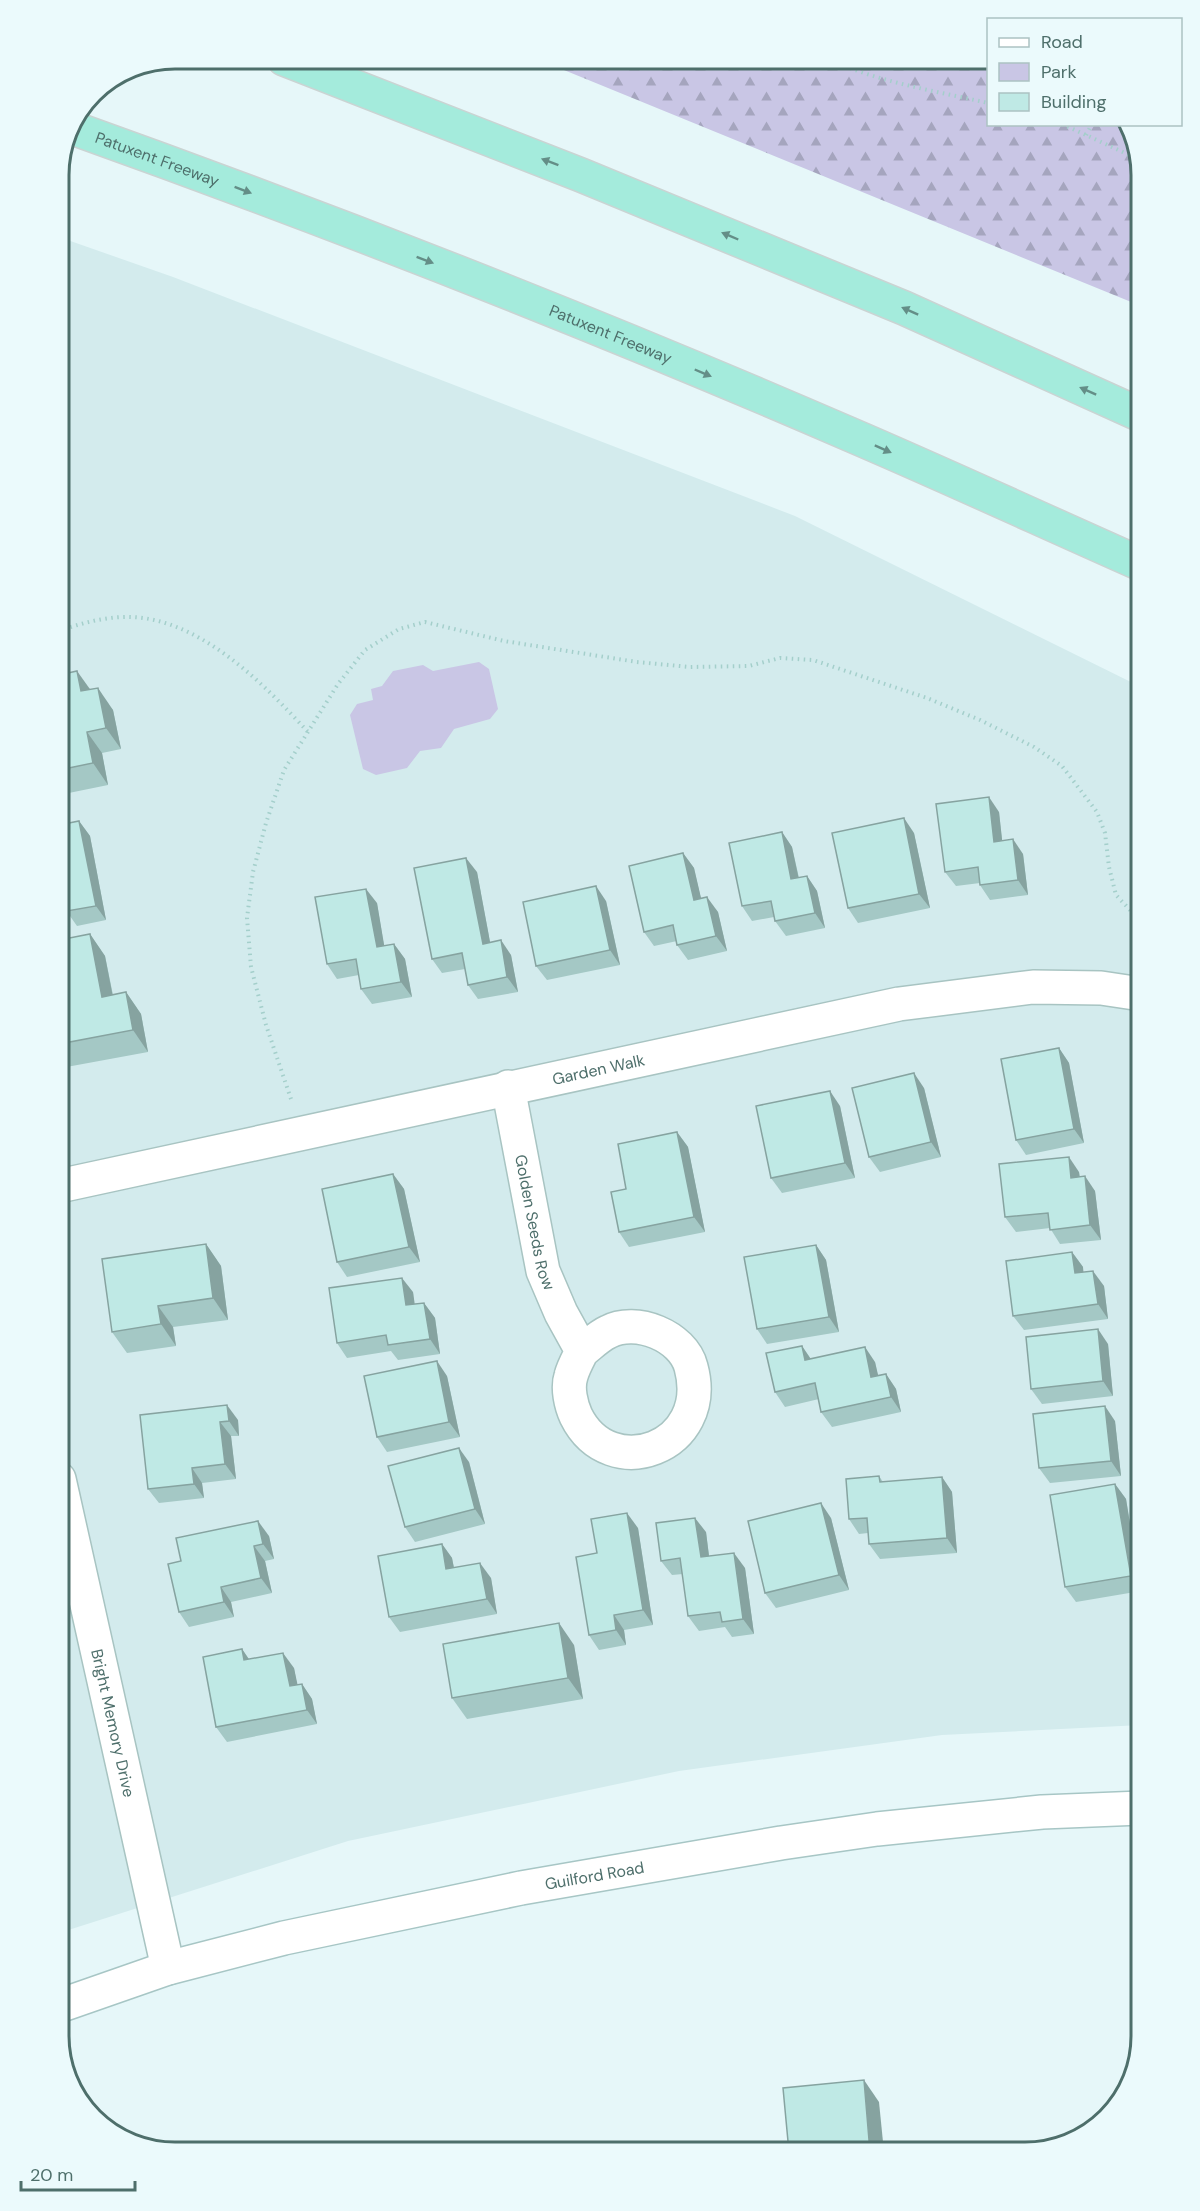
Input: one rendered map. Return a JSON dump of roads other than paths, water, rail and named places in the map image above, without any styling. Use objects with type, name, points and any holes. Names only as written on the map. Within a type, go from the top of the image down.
[{"type":"highway","points":[[312,69],[592,179],[904,308],[1131,410]]},
{"type":"highway","name":"Patuxent Freeway","points":[[79,130],[203,175],[519,296],[849,434],[1131,559]]},
{"type":"street","name":"Garden Walk","points":[[69,1184],[303,1131],[899,1004],[1033,987],[1101,988],[1131,992]]},
{"type":"street","name":"Golden Seeds Row","points":[[508,1087],[543,1271],[561,1313],[582,1351]]},
{"type":"street","name":"Bright Memory Drive","points":[[69,1528],[168,1968]]},
{"type":"street","name":"Guilford Road","points":[[69,2002],[168,1968],[284,1938],[521,1888],[769,1845],[877,1829],[1042,1812],[1131,1808]]}]
